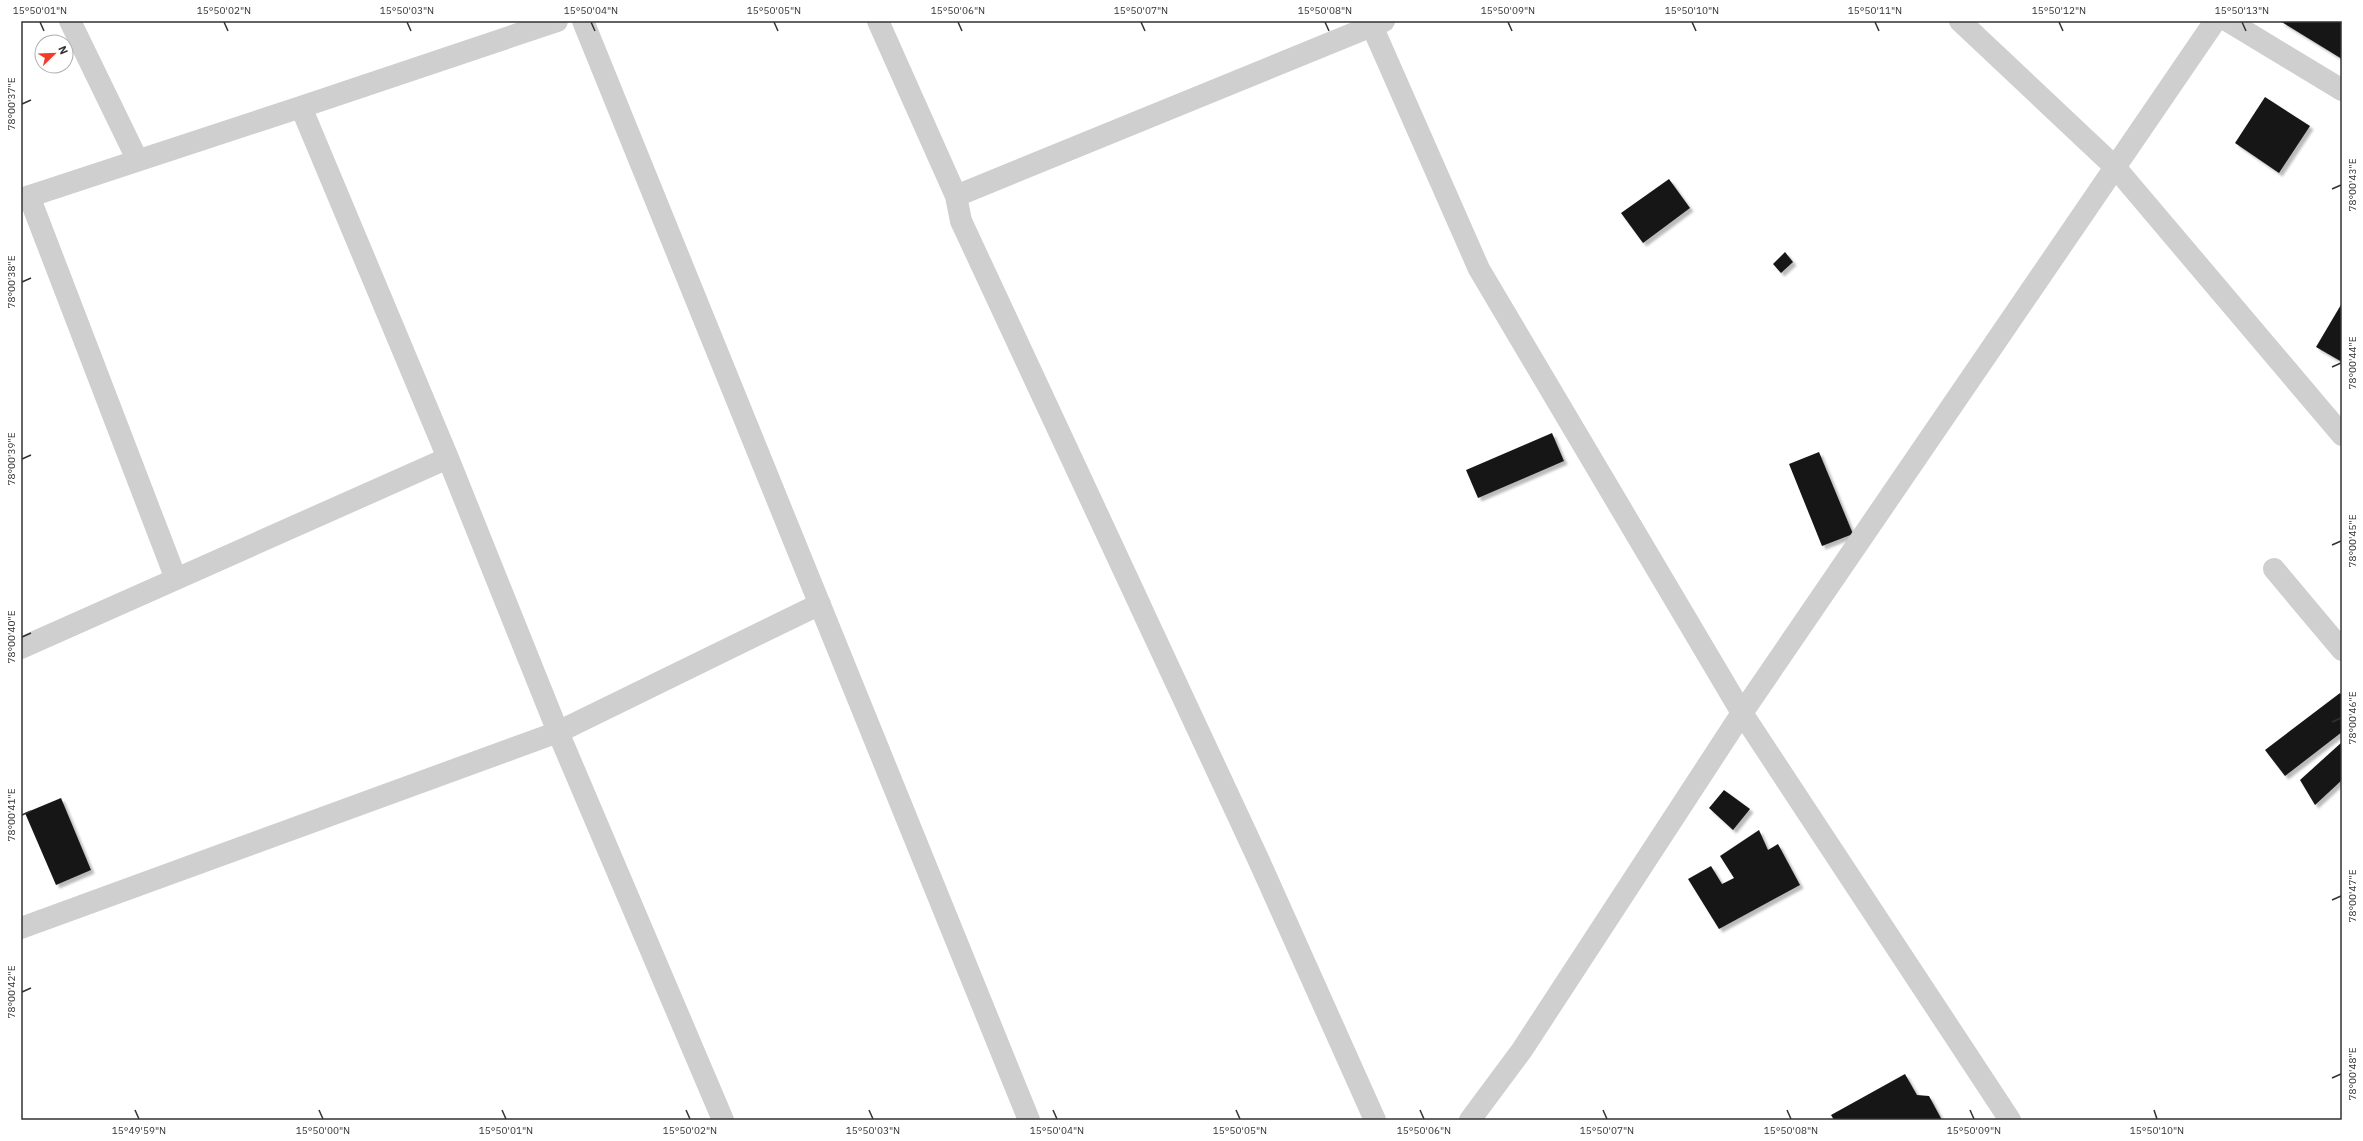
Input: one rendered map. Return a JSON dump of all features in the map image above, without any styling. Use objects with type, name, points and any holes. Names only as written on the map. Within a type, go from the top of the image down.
[{"type":"street","points":[[70,21],[137,159]]},
{"type":"street","points":[[176,579],[25,197],[137,159],[301,107],[556,21]]},
{"type":"street","points":[[583,21],[1029,1120]]},
{"type":"street","points":[[878,21],[956,196],[960,221],[1257,856],[1375,1120]]},
{"type":"street","points":[[1960,21],[2115,167],[2342,435]]},
{"type":"street","points":[[1470,1120],[1522,1050],[1742,713],[2215,21]]},
{"type":"street","points":[[2228,21],[2342,90]]},
{"type":"street","points":[[956,196],[1378,24],[1479,269],[1742,713],[2010,1120]]},
{"type":"street","points":[[301,107],[448,458],[558,732],[723,1120]]},
{"type":"street","points":[[21,648],[448,458]]},
{"type":"street","points":[[2274,569],[2342,650]]},
{"type":"street","points":[[21,928],[558,732],[820,604]]},
{"type":"building","points":[[2280,21],[2342,21],[2342,59]]},
{"type":"building","points":[[2265,97],[2310,126],[2279,173],[2235,143]]},
{"type":"building","points":[[1669,179],[1690,208],[1643,243],[1621,213]]},
{"type":"building","points":[[1785,252],[1793,262],[1781,273],[1773,264]]},
{"type":"building","points":[[2342,303],[2342,362],[2316,347]]},
{"type":"building","points":[[1552,433],[1564,461],[1478,498],[1466,470]]},
{"type":"building","points":[[1819,452],[1853,534],[1822,546],[1789,464]]},
{"type":"building","points":[[2340,693],[2342,696],[2342,732],[2285,776],[2265,750]]},
{"type":"building","points":[[2342,742],[2342,780],[2315,805],[2300,780]]},
{"type":"building","points":[[1724,790],[1750,809],[1733,830],[1709,808]]},
{"type":"building","points":[[61,798],[91,870],[56,885],[25,813]]},
{"type":"building","points":[[1759,830],[1768,850],[1778,844],[1800,885],[1719,929],[1688,879],[1711,866],[1722,884],[1734,878],[1720,856]]},
{"type":"building","points":[[1905,1074],[1917,1095],[1929,1096],[1942,1120],[1834,1120],[1831,1115]]}]
